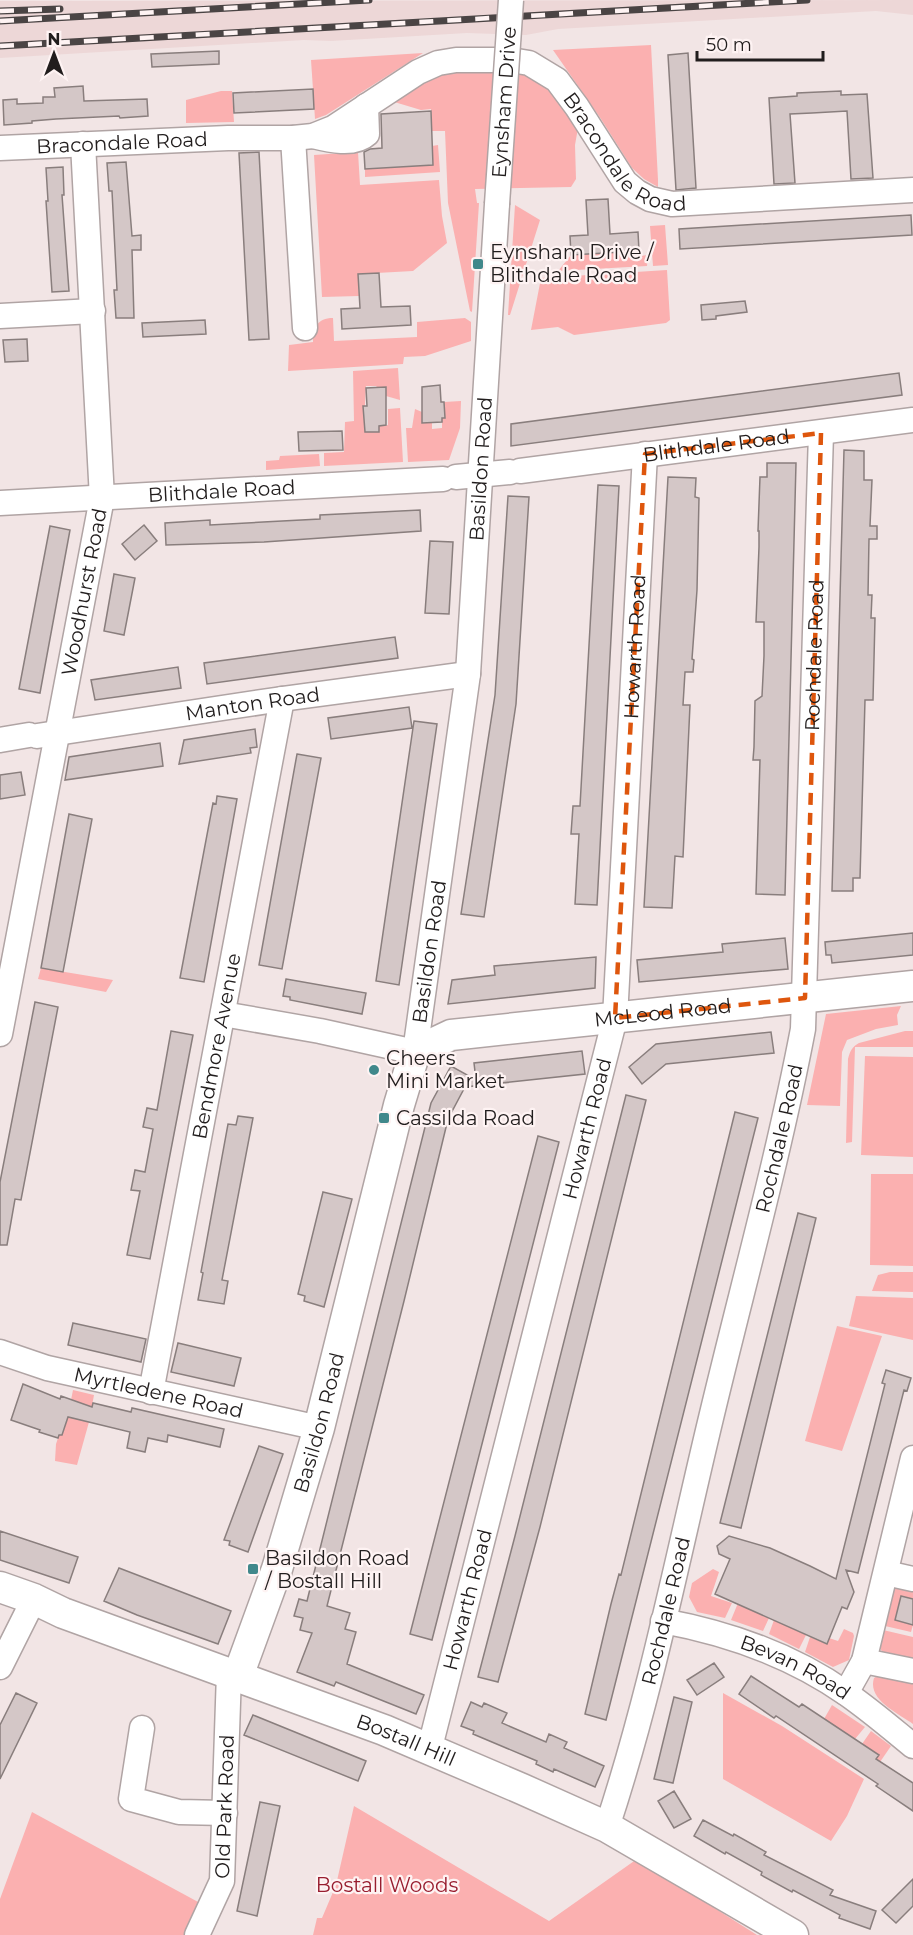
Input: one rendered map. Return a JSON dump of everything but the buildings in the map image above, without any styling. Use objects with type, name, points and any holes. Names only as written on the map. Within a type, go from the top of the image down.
[{"type":"main road","name":"McLeod Road","points":[[415,1052],[451,1035],[913,986]]},
{"type":"main road","name":"Basildon Road","points":[[234,1674],[277,1569],[319,1428],[399,1105],[415,1052]]},
{"type":"main road","name":"Bostall Hill","points":[[0,1587],[384,1730],[608,1827],[793,1935]]},
{"type":"street","name":"Eynsham Drive","points":[[497,204],[511,0]]},
{"type":"street","name":"Bracondale Road","points":[[0,148],[303,137],[333,128],[418,72],[438,63],[456,60],[511,60],[529,63],[557,80],[625,182],[650,199],[672,204],[913,190]]},
{"type":"street","points":[[303,137],[310,317]]},
{"type":"street","name":"Woodhurst Road","points":[[0,1034],[41,735],[102,498],[83,144]]},
{"type":"street","name":"Basildon Road","points":[[415,1052],[468,674],[460,477],[497,204]]},
{"type":"street","points":[[0,316],[93,311]]},
{"type":"street","name":"Blithdale Road","points":[[0,503],[460,477],[913,420]]},
{"type":"street","name":"Rochdale Road","points":[[608,1827],[628,1763],[663,1621],[788,1106],[803,1029],[821,433]]},
{"type":"street","name":"Howarth Road","points":[[429,1750],[615,1018],[645,454]]},
{"type":"street","name":"Manton Road","points":[[0,740],[468,674]]},
{"type":"street","name":"Bendmore Avenue","points":[[151,1392],[282,699]]},
{"type":"street","points":[[223,1014],[320,1031],[415,1052]]},
{"type":"street","name":"Myrtledene Road","points":[[0,1352],[46,1368],[319,1428]]},
{"type":"street","points":[[846,1694],[864,1661],[910,1484],[913,1458]]},
{"type":"street","points":[[886,1573],[913,1579]]},
{"type":"street","points":[[0,1667],[34,1599]]},
{"type":"street","name":"Bevan Road","points":[[663,1621],[730,1636],[762,1648],[812,1673],[846,1694],[913,1746]]},
{"type":"street","points":[[864,1661],[913,1671]]},
{"type":"street","name":"Old Park Road","points":[[197,1935],[222,1881],[234,1674]]},
{"type":"street","points":[[142,1728],[131,1799],[179,1812],[225,1813]]},
{"type":"highlighted area","points":[[821,433],[805,998],[615,1018],[645,454]]},
{"type":"shaded area","points":[[913,0],[913,15],[876,11],[558,29],[526,35],[467,33],[331,41],[304,40],[0,58],[0,1]]},
{"type":"green space","points":[[651,45],[658,187],[644,179],[632,168],[553,50]]},
{"type":"green space","points":[[423,53],[326,115],[315,119],[311,60]]},
{"type":"green space","points":[[503,67],[543,79],[578,128],[575,145],[576,179],[571,187],[475,189],[477,203],[479,203],[472,312],[448,203],[445,131],[432,131],[431,109],[421,110],[391,101],[441,72]]},
{"type":"green space","points":[[221,91],[232,91],[234,122],[186,123],[186,100]]},
{"type":"green space","points":[[438,145],[440,172],[365,177],[365,169],[433,165],[432,146]]},
{"type":"green space","points":[[358,152],[360,185],[439,180],[447,243],[413,271],[358,274],[359,296],[322,297],[314,155]]},
{"type":"green space","points":[[515,205],[540,220],[510,315],[508,315]]},
{"type":"green space","points":[[665,225],[668,265],[653,266],[650,226]]},
{"type":"green space","points":[[639,251],[640,256],[648,255],[647,266],[558,271],[571,255]]},
{"type":"green space","points":[[667,270],[670,320],[666,323],[574,335],[558,327],[531,330],[541,278]]},
{"type":"green space","points":[[333,318],[334,341],[417,337],[417,322],[465,318],[471,322],[471,341],[425,356],[404,357],[403,364],[288,371],[289,345],[313,342],[317,325],[323,320]]},
{"type":"green space","points":[[398,368],[400,400],[386,396],[376,386],[366,386],[364,421],[367,422],[368,432],[379,432],[379,426],[388,425],[388,409],[400,408],[403,462],[324,466],[324,453],[344,452],[345,422],[354,421],[353,371]]},
{"type":"green space","points":[[461,401],[460,428],[449,460],[408,462],[406,428],[412,428],[415,409],[422,412],[422,423],[432,423],[432,429],[442,428],[442,418],[445,418],[444,402]]},
{"type":"green space","points":[[319,454],[320,466],[266,470],[266,461],[279,460],[280,456]]},
{"type":"green space","points":[[41,968],[113,980],[106,992],[38,979]]},
{"type":"green space","points":[[901,1006],[897,1015],[898,1025],[876,1029],[847,1040],[842,1052],[840,1106],[807,1105],[826,1014]]},
{"type":"green space","points":[[913,1031],[913,1047],[855,1047],[852,1142],[846,1143],[848,1059],[851,1051],[855,1046],[859,1043]]},
{"type":"green space","points":[[865,1056],[913,1057],[913,1157],[861,1155]]},
{"type":"green space","points":[[871,1174],[913,1174],[913,1266],[870,1265]]},
{"type":"green space","points":[[890,1272],[913,1272],[913,1292],[872,1291],[878,1275]]},
{"type":"green space","points":[[856,1296],[913,1298],[913,1340],[849,1326]]},
{"type":"green space","points":[[837,1326],[882,1336],[842,1451],[805,1441]]},
{"type":"green space","points":[[73,1390],[94,1395],[77,1465],[55,1461],[56,1444],[67,1420]]},
{"type":"green space","points":[[713,1569],[719,1572],[711,1596],[732,1603],[725,1618],[697,1612],[689,1597],[692,1583]]},
{"type":"green space","points":[[902,1584],[913,1587],[913,1599],[901,1596],[895,1620],[913,1625],[911,1632],[885,1626],[893,1589]]},
{"type":"green space","points":[[738,1603],[769,1618],[763,1631],[731,1620]]},
{"type":"green space","points":[[774,1620],[806,1635],[799,1649],[769,1634]]},
{"type":"green space","points":[[844,1629],[853,1633],[854,1636],[849,1660],[833,1667],[805,1652],[810,1637],[826,1644],[829,1638],[838,1641]]},
{"type":"green space","points":[[883,1630],[913,1637],[913,1664],[886,1659],[879,1646]]},
{"type":"green space","points":[[881,1674],[913,1680],[913,1724],[885,1705],[875,1693],[874,1678]]},
{"type":"green space","points":[[723,1693],[782,1726],[864,1779],[847,1816],[831,1841],[723,1779]]},
{"type":"green space","points":[[832,1705],[865,1727],[855,1739],[824,1719]]},
{"type":"green space","points":[[871,1731],[891,1746],[880,1762],[876,1759],[878,1756],[862,1744]]},
{"type":"green space","name":"Bostall Woods","points":[[354,1806],[549,1921],[637,1859],[757,1935],[313,1935],[317,1918],[322,1918],[336,1885]]},
{"type":"green space","points":[[32,1812],[200,1903],[185,1935],[0,1935],[0,1899]]},
{"type":"railway","points":[[0,21],[369,0]]},
{"type":"railway","points":[[0,46],[807,0]]},
{"type":"railway","points":[[0,11],[60,9]]},
{"type":"place","name":"Eynsham Drive / Blithdale Road","points":[[478,264]]},
{"type":"place","name":"Cheers Mini Market","points":[[374,1070]]},
{"type":"place","name":"Cassilda Road","points":[[384,1118]]},
{"type":"place","name":"Basildon Road / Bostall Hill","points":[[253,1569]]}]
